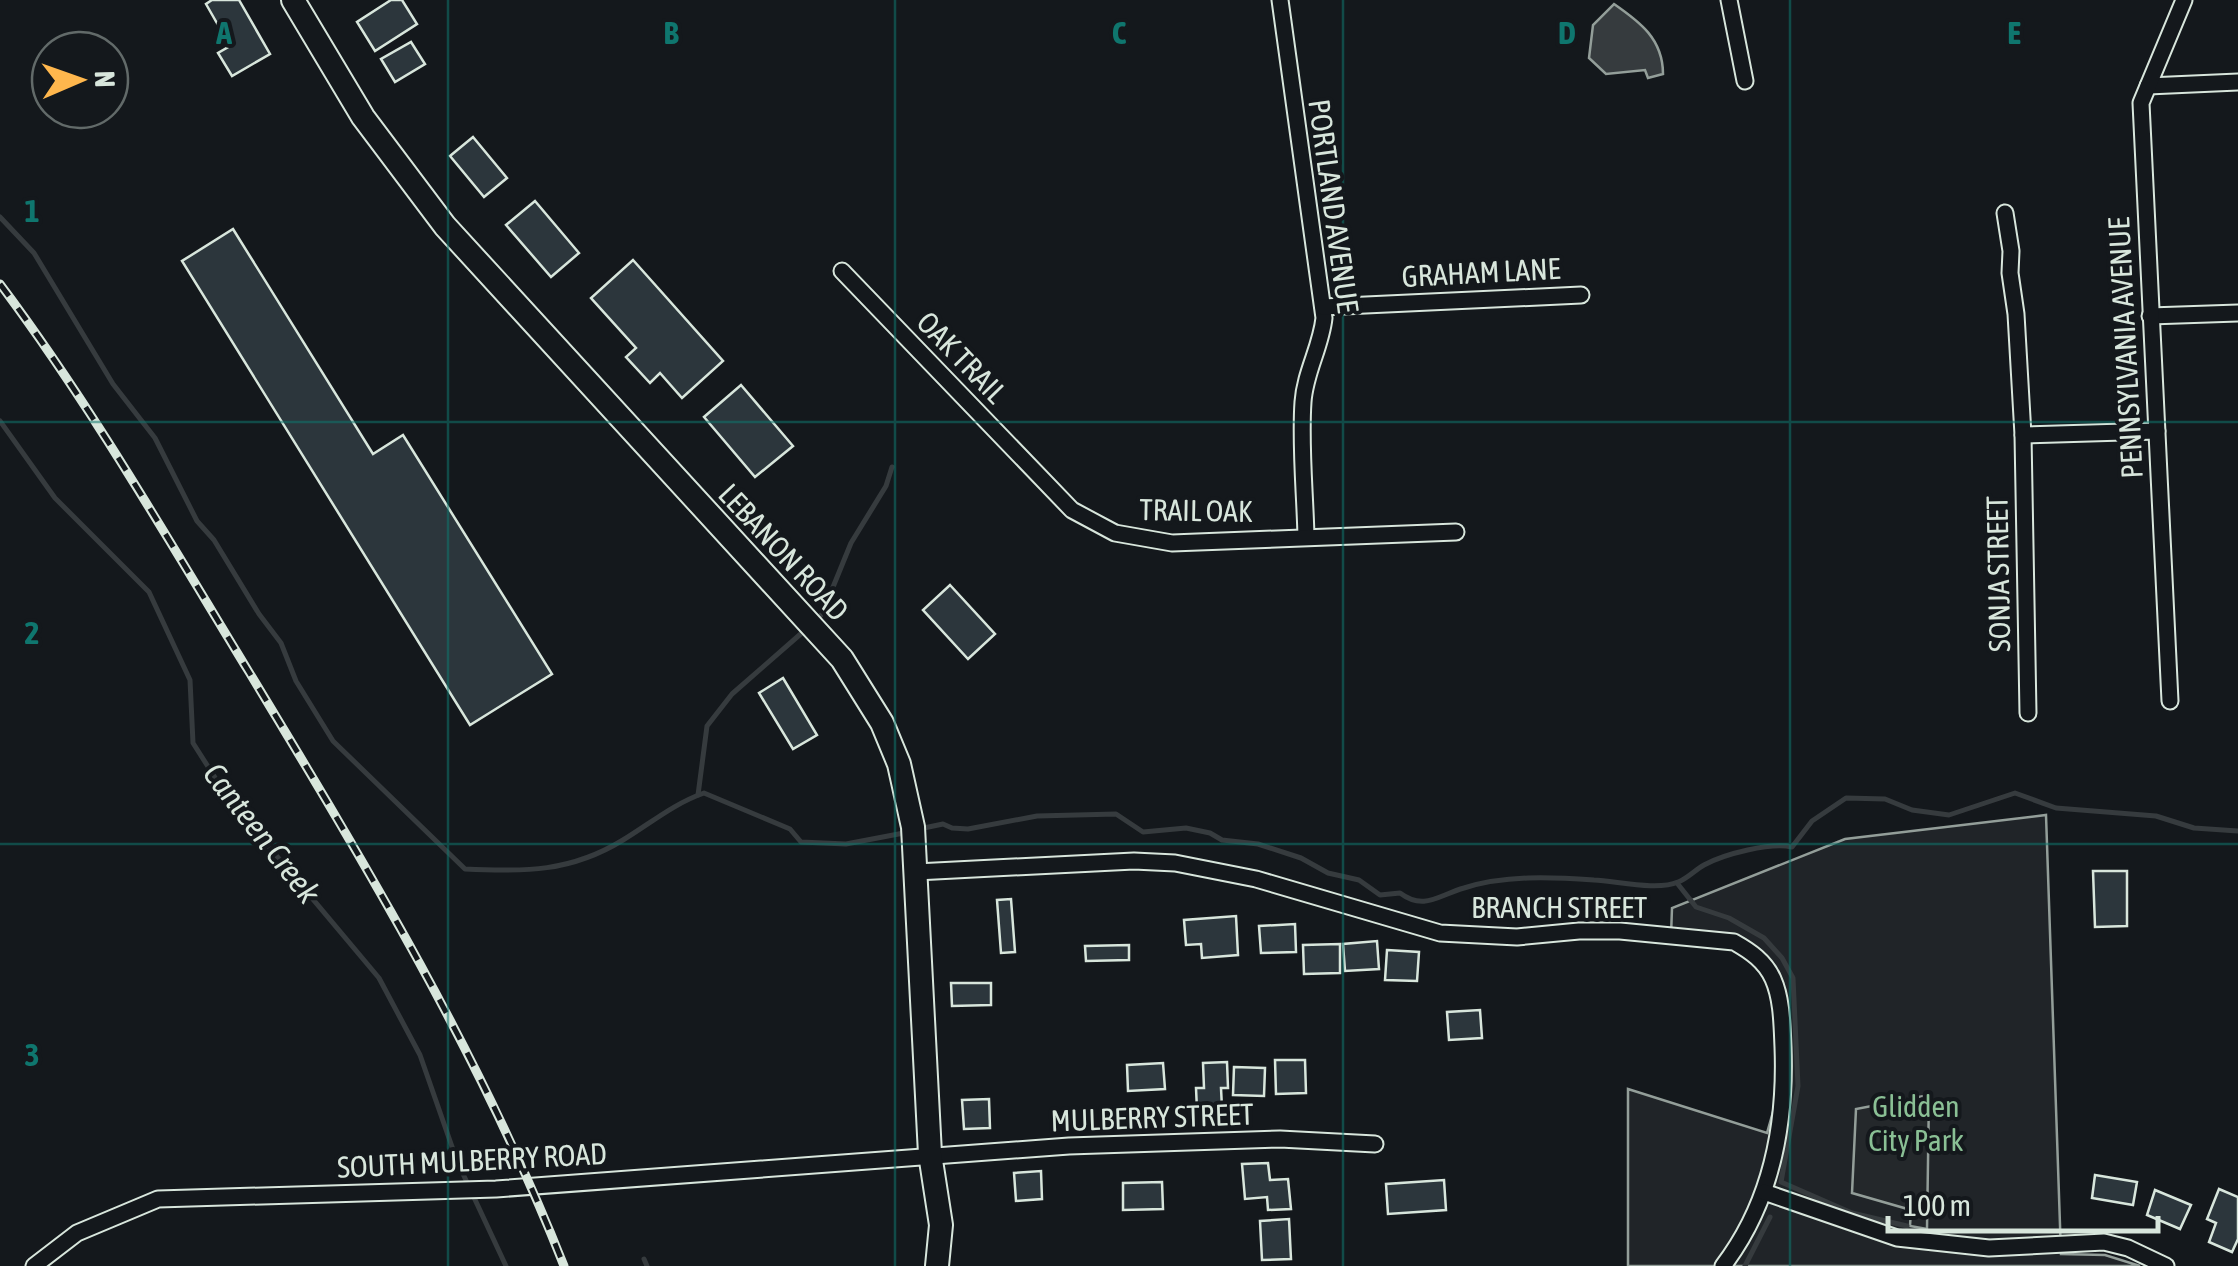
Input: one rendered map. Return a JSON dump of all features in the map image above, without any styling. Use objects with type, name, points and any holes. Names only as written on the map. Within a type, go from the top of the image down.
[{"type":"street","name":"LEBANON ROAD","points":[[293,0],[363,117],[445,226],[852,674],[882,723],[899,764],[913,827],[930,1154],[941,1224],[937,1266]]},
{"type":"street","name":"PORTLAND AVENUE","points":[[1280,0],[1323,307],[1322,337],[1303,400],[1306,537]]},
{"type":"street","points":[[1729,0],[1745,81]]},
{"type":"street","name":"PENNSYLVANIA AVENUE","points":[[2170,701],[2141,103],[2184,0]]},
{"type":"street","points":[[2148,86],[2238,82]]},
{"type":"street","name":"SONJA STREET","points":[[2006,214],[2023,435],[2028,713]]},
{"type":"street","name":"OAK TRAIL","points":[[842,271],[1044,480]]},
{"type":"street","name":"GRAHAM LANE","points":[[1323,307],[1581,295]]},
{"type":"street","points":[[2150,316],[2238,313]]},
{"type":"street","points":[[2023,435],[2157,431]]},
{"type":"street","name":"TRAIL OAK","points":[[1044,480],[1072,510],[1095,524],[1140,540],[1172,543],[1306,537]]},
{"type":"street","points":[[1306,537],[1456,532]]},
{"type":"street","name":"BRANCH STREET","points":[[916,872],[1175,862],[1256,879],[1440,933],[1518,937],[1620,931],[1734,942],[1762,962],[1778,994],[1783,1030],[1781,1115],[1764,1192],[1752,1222],[1723,1266]]},
{"type":"street","name":"MULBERRY STREET","points":[[930,1154],[1280,1139],[1375,1144]]},
{"type":"street","name":"SOUTH MULBERRY ROAD","points":[[34,1266],[77,1233],[158,1199],[496,1189],[930,1154]]},
{"type":"street","points":[[1764,1192],[1897,1238],[1989,1248],[2104,1242],[2128,1248],[2166,1266]]},
{"type":"green space","name":"Glidden City Park","points":[[2046,815],[2061,1254],[2105,1255],[2140,1266],[1628,1266],[1628,1089],[1767,1133],[1784,1073],[1774,982],[1750,951],[1671,936],[1672,908],[1845,839]]},
{"type":"shaded area","points":[[1614,4],[1654,41],[1663,74],[1648,78],[1645,70],[1606,74],[1589,58],[1593,25]]},
{"type":"shaded area","points":[[1929,1095],[1927,1229],[1910,1226],[1911,1210],[1852,1193],[1856,1109]]},
{"type":"building","points":[[212,0],[239,0],[270,54],[232,76],[218,53],[230,46],[206,4]]},
{"type":"building","points":[[391,0],[402,0],[417,24],[375,51],[357,22]]},
{"type":"building","points":[[411,42],[425,64],[395,82],[381,59]]},
{"type":"building","points":[[473,137],[507,178],[484,197],[450,156]]},
{"type":"building","points":[[535,201],[579,253],[551,277],[506,225]]},
{"type":"building","points":[[233,229],[373,454],[403,435],[552,674],[470,725],[182,261]]},
{"type":"building","points":[[633,260],[723,361],[682,398],[660,373],[650,383],[626,357],[636,348],[591,298]]},
{"type":"building","points":[[741,385],[793,446],[755,477],[704,417]]},
{"type":"building","points":[[950,585],[995,634],[968,659],[923,610]]},
{"type":"building","points":[[783,678],[817,735],[793,749],[759,693]]},
{"type":"building","points":[[2093,871],[2127,871],[2127,926],[2095,927]]},
{"type":"building","points":[[1011,899],[1015,952],[1001,953],[997,900]]},
{"type":"building","points":[[1236,916],[1238,955],[1202,958],[1201,944],[1186,945],[1184,920]]},
{"type":"building","points":[[1295,924],[1296,952],[1261,953],[1259,926]]},
{"type":"building","points":[[1377,941],[1379,969],[1345,971],[1343,944]]},
{"type":"building","points":[[1340,944],[1340,973],[1304,974],[1303,945]]},
{"type":"building","points":[[1129,945],[1129,960],[1086,961],[1085,946]]},
{"type":"building","points":[[1387,950],[1419,952],[1417,981],[1385,980]]},
{"type":"building","points":[[951,983],[991,983],[991,1005],[952,1006]]},
{"type":"building","points":[[1480,1010],[1482,1038],[1449,1040],[1447,1012]]},
{"type":"building","points":[[1275,1060],[1305,1060],[1306,1093],[1276,1094]]},
{"type":"building","points":[[1227,1062],[1228,1088],[1221,1088],[1222,1108],[1197,1110],[1196,1088],[1204,1088],[1203,1063]]},
{"type":"building","points":[[1163,1063],[1165,1089],[1128,1091],[1127,1065]]},
{"type":"building","points":[[1234,1067],[1265,1068],[1264,1096],[1233,1095]]},
{"type":"building","points":[[989,1099],[990,1128],[964,1129],[962,1100]]},
{"type":"building","points":[[1268,1163],[1270,1180],[1288,1179],[1291,1209],[1268,1210],[1267,1197],[1245,1199],[1242,1164]]},
{"type":"building","points":[[1041,1171],[1042,1199],[1016,1201],[1014,1173]]},
{"type":"building","points":[[2095,1175],[2137,1182],[2133,1205],[2092,1198]]},
{"type":"building","points":[[1444,1180],[1446,1210],[1388,1214],[1386,1184]]},
{"type":"building","points":[[1162,1182],[1163,1209],[1123,1210],[1123,1183]]},
{"type":"building","points":[[2219,1189],[2238,1197],[2238,1239],[2232,1252],[2209,1242],[2216,1223],[2207,1219]]},
{"type":"building","points":[[2155,1190],[2191,1205],[2180,1229],[2147,1215]]},
{"type":"building","points":[[1289,1219],[1291,1259],[1262,1260],[1260,1221]]},
{"type":"waterway","points":[[0,217],[34,253],[113,384],[155,438],[197,521],[214,540],[281,643],[296,681],[333,741],[465,869],[528,870],[585,858],[704,793],[790,829],[801,842],[846,844],[909,832]]},
{"type":"waterway","name":"Canteen Creek","points":[[0,421],[55,498],[149,592],[190,680],[193,743],[228,798],[379,978],[420,1055],[457,1161],[506,1266]]},
{"type":"waterway","points":[[816,620],[851,543],[886,486],[892,467]]},
{"type":"waterway","points":[[698,795],[707,726],[732,694],[804,631]]},
{"type":"waterway","points":[[919,829],[943,824],[968,829],[1037,816],[1116,814],[1143,832],[1186,828],[1222,840],[1258,844],[1301,858],[1328,873],[1359,880],[1380,895],[1400,893],[1417,901],[1512,879],[1669,885],[1735,853],[1772,846],[1792,847],[1812,821],[1846,798],[1885,799],[1912,810],[1949,815],[2015,793],[2056,808],[2156,816],[2194,828],[2238,831]]},
{"type":"waterway","points":[[1677,883],[1696,907],[1729,918],[1764,938],[1793,978],[1798,1086],[1781,1182],[1852,1213],[1907,1226]]},
{"type":"waterway","points":[[1745,1266],[1770,1217]]},
{"type":"waterway","points":[[644,1259],[647,1266]]},
{"type":"railway","points":[[0,284],[129,475],[378,889],[459,1037],[564,1266]]}]
